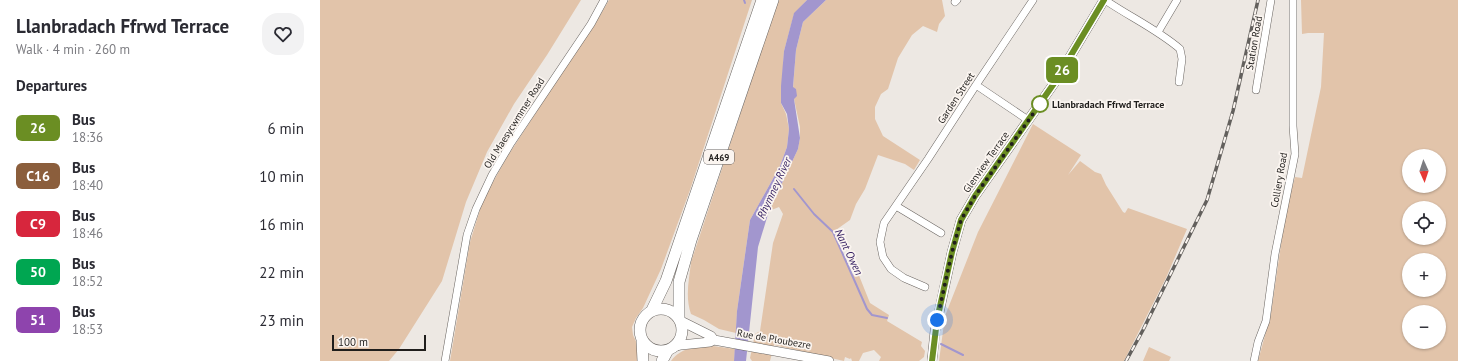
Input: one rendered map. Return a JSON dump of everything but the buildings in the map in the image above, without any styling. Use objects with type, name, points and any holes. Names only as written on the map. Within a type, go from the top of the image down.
[{"type":"main road","name":"A469","points":[[652,310],[666,281],[762,0]]},
{"type":"main road","name":"A469","points":[[680,319],[679,282],[691,240],[773,0]]},
{"type":"main road","points":[[643,361],[640,327],[646,314],[658,308],[669,310],[680,319],[682,329],[682,336],[678,343],[670,349],[662,361]]},
{"type":"main road","points":[[642,341],[653,350],[660,351],[670,349]]},
{"type":"street","name":"Old Maesycwmmer Road","points":[[445,361],[467,235],[476,209],[492,175],[511,143],[591,24],[604,0]]},
{"type":"street","name":"Garden Street","points":[[925,287],[904,278],[891,269],[883,257],[880,242],[884,223],[1033,0]]},
{"type":"street","points":[[1105,0],[1129,16],[1158,32],[1180,50],[1182,59],[1180,82]]},
{"type":"street","name":"Glenview Terrace","points":[[932,361],[938,316],[952,252],[961,220],[975,196],[1055,82],[1105,0]]},
{"type":"street","points":[[1158,32],[1178,0]]},
{"type":"street","name":"Station Road","points":[[1256,90],[1271,0]]},
{"type":"street","name":"Colliery Road","points":[[1254,361],[1258,342],[1266,321],[1275,254],[1295,154],[1293,126],[1293,0]]},
{"type":"street","points":[[976,85],[1030,119]]},
{"type":"street","points":[[896,206],[941,233]]},
{"type":"street","name":"Rue de Ploubezre","points":[[680,319],[711,336],[714,340]]},
{"type":"street","name":"Rue de Ploubezre","points":[[670,349],[681,345],[710,342],[714,340],[829,361]]},
{"type":"shaded area","points":[[320,0],[581,0],[547,55],[514,104],[487,152],[466,202],[442,281],[399,349],[389,361],[320,361]]},
{"type":"shaded area","points":[[609,0],[752,0],[690,190],[661,269],[643,308],[632,327],[633,335],[640,350],[639,361],[450,361],[470,242],[483,200],[507,157],[592,29]]},
{"type":"shaded area","points":[[778,0],[807,0],[794,14],[784,51],[781,103],[786,114],[789,129],[787,147],[780,166],[750,220],[737,311],[736,333],[719,329],[691,314],[688,301],[689,275],[691,262]]},
{"type":"shaded area","points":[[826,0],[942,0],[945,16],[939,24],[937,32],[923,26],[912,35],[898,58],[888,89],[881,94],[875,107],[875,119],[883,136],[920,160],[914,170],[905,164],[878,155],[865,189],[856,204],[850,220],[833,232],[852,275],[858,273],[870,303],[889,315],[887,321],[922,342],[921,346],[925,351],[924,357],[919,361],[879,361],[881,357],[874,350],[863,353],[859,361],[852,361],[851,358],[845,357],[844,361],[774,345],[770,361],[752,361],[750,358],[755,334],[760,331],[773,243],[783,214],[779,207],[769,211],[798,149],[800,138],[800,127],[794,99],[796,89],[793,88],[796,50],[803,22]]},
{"type":"shaded area","points":[[1301,0],[1458,0],[1458,361],[1258,361],[1271,313],[1286,210],[1295,177],[1302,178],[1321,87],[1324,33],[1302,34]]},
{"type":"shaded area","points":[[1033,124],[1081,155],[1068,175],[1080,161],[1095,172],[1101,174],[1123,212],[1125,213],[1128,208],[1187,229],[1166,278],[1124,361],[939,361],[945,316],[978,232]]},
{"type":"shaded area","points":[[713,346],[735,349],[734,361],[671,361],[675,356],[684,350],[695,347]]},
{"type":"shaded area","points":[[1149,347],[1171,357],[1169,361],[1143,361]]},
{"type":"water","name":"Rhymney River","points":[[807,0],[826,0],[803,22],[796,50],[793,87],[796,89],[797,96],[794,99],[800,138],[798,149],[769,211],[758,247],[746,361],[734,361],[737,311],[750,220],[780,166],[787,147],[789,129],[787,114],[781,103],[784,51],[794,13]]},
{"type":"waterway","name":"Nant Owen","points":[[794,189],[814,214],[833,232],[867,309],[872,315],[887,318]]},
{"type":"waterway","name":"Nant Owen","points":[[941,344],[963,355]]},
{"type":"railway","points":[[1126,361],[1143,330],[1207,200],[1233,111],[1258,0]]},
{"type":"bus line","name":"26","points":[[932,361],[937,320],[952,252],[961,220],[975,196],[1044,99],[1104,0]]},
{"type":"place","name":"Llanbradach Ffrwd Terrace","points":[[1040,104]]},
{"type":"route","points":[[937,320],[952,252],[961,220],[975,196],[1040,104]]}]
